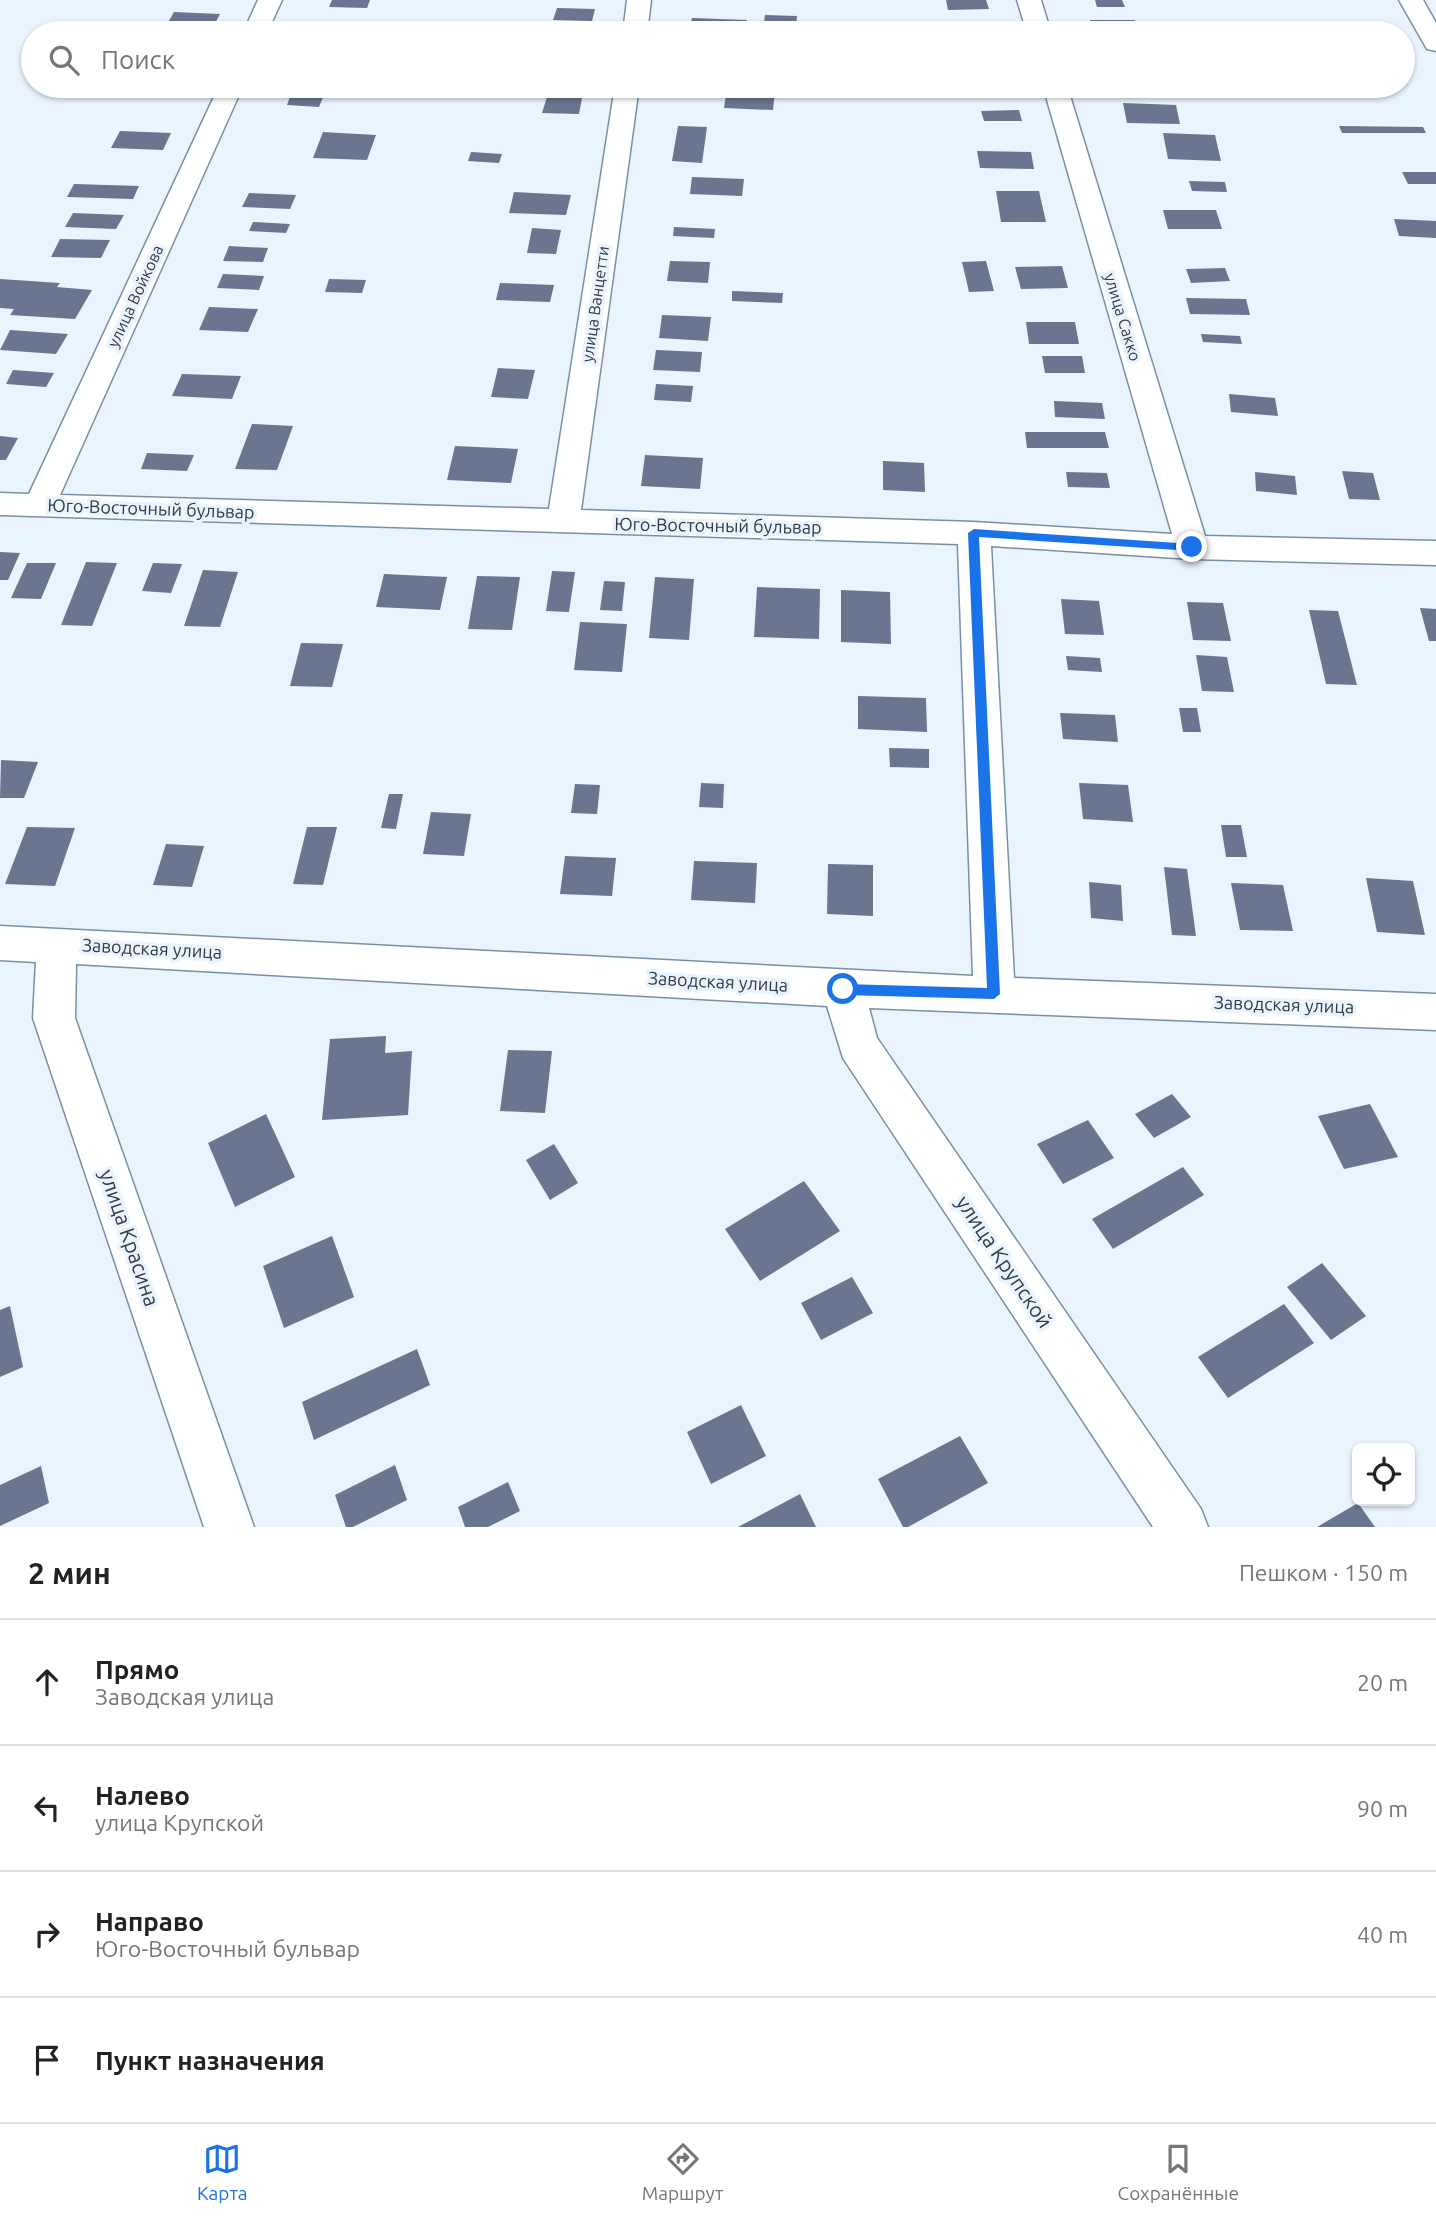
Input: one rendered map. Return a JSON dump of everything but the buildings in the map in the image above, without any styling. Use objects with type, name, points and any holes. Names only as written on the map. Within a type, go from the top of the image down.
[{"type":"street","points":[[260,21],[270,0]]},
{"type":"street","points":[[636,21],[639,0]]},
{"type":"street","points":[[1029,0],[1035,21]]},
{"type":"street","points":[[1410,0],[1436,44]]},
{"type":"street","name":"улица Войкова","points":[[39,506],[226,98]]},
{"type":"street","name":"улица Ванцетти","points":[[563,522],[625,98]]},
{"type":"street","name":"улица Сакко","points":[[1059,98],[1192,547]]},
{"type":"street","name":"Юго-Восточный бульвар","points":[[0,504],[974,533],[1192,547],[1436,553]]},
{"type":"street","points":[[974,533],[994,994]]},
{"type":"street","name":"Заводская улица","points":[[0,943],[57,944],[843,989],[1436,1012]]},
{"type":"street","name":"улица Красина","points":[[57,944],[54,1018],[229,1527]]},
{"type":"street","name":"улица Крупской","points":[[843,989],[858,1045],[1183,1527]]},
{"type":"route","points":[[843,989],[994,994],[974,533],[1192,547]]}]
